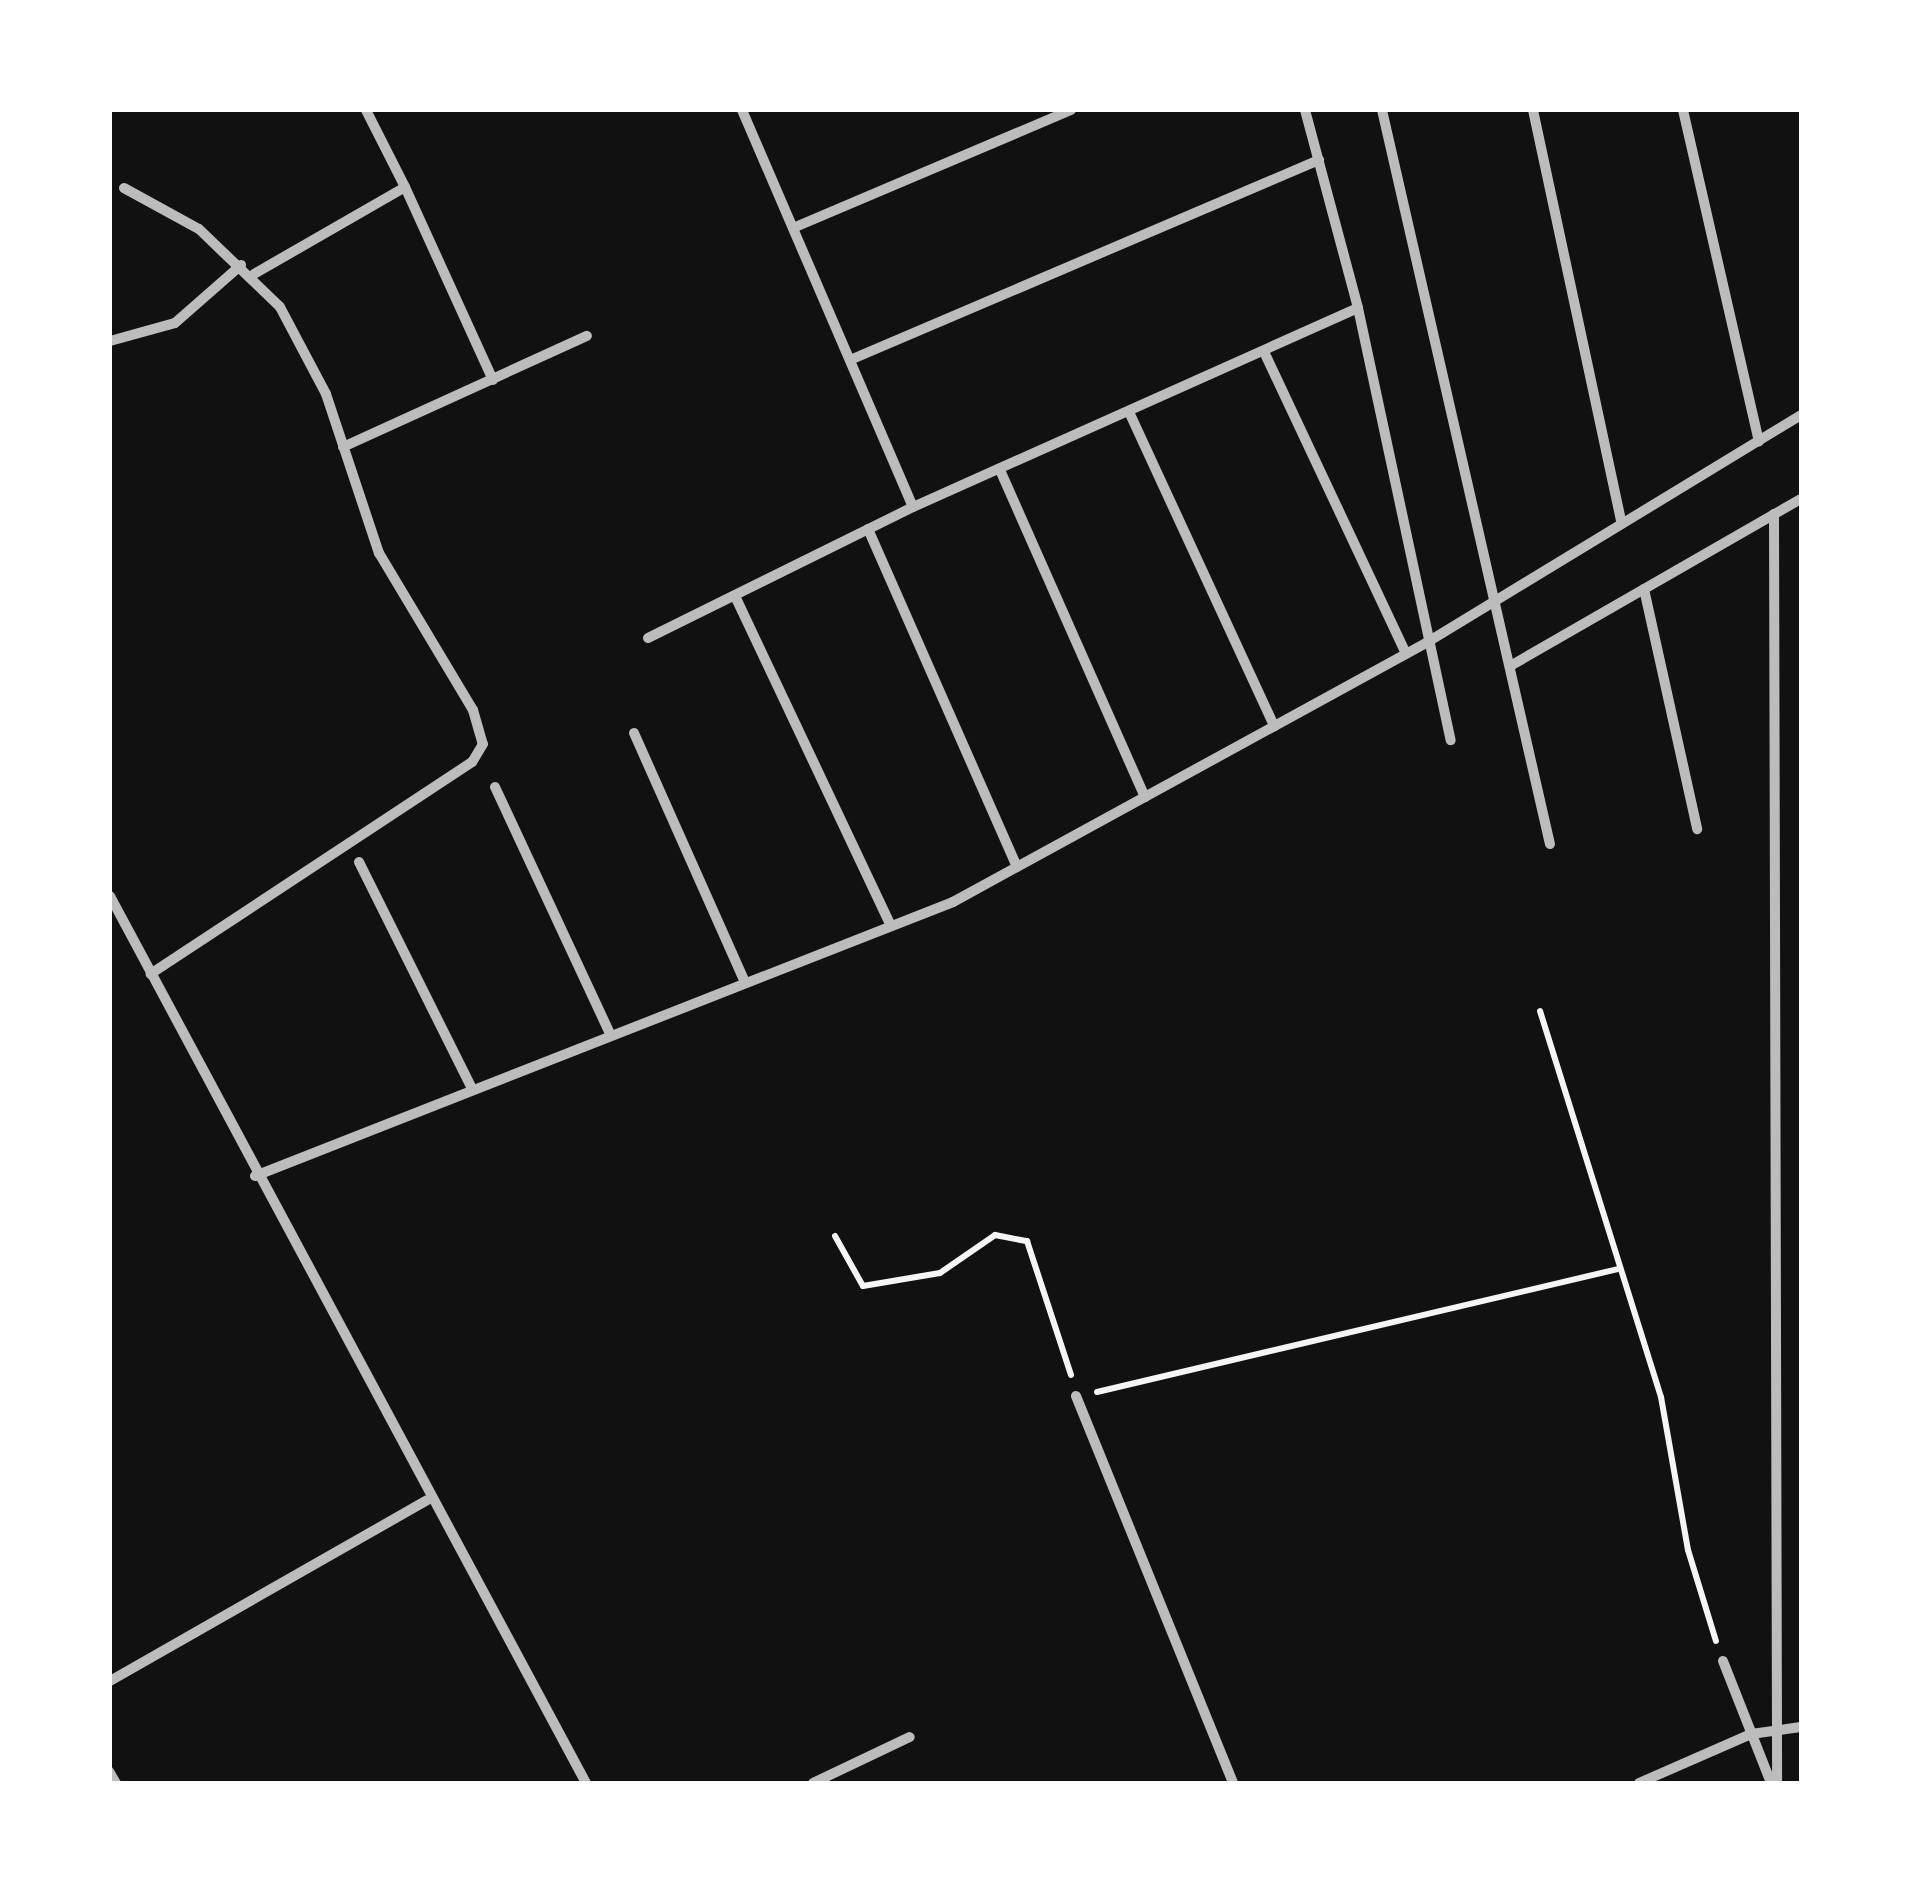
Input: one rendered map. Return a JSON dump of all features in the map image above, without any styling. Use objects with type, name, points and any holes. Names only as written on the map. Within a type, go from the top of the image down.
[{"type":"street","points":[[366,110],[493,380]]},
{"type":"street","points":[[742,110],[913,507]]},
{"type":"street","points":[[793,228],[1072,110]]},
{"type":"street","points":[[1305,110],[1358,308],[1426,643],[1451,740]]},
{"type":"street","points":[[1382,110],[1499,599],[1550,844]]},
{"type":"street","points":[[1533,110],[1622,524]]},
{"type":"street","points":[[1683,110],[1759,441]]},
{"type":"street","points":[[850,360],[1318,160]]},
{"type":"street","points":[[254,274],[405,187]]},
{"type":"street","points":[[124,188],[199,229],[254,274],[308,355],[379,552],[473,710],[483,744],[472,762],[151,974]]},
{"type":"street","points":[[110,341],[175,323],[241,265]]},
{"type":"street","points":[[648,638],[913,507],[1266,356],[1358,308]]},
{"type":"street","points":[[343,447],[586,336]]},
{"type":"street","points":[[1266,356],[1406,654]]},
{"type":"street","points":[[1130,414],[1274,726]]},
{"type":"street","points":[[255,1176],[891,926],[1017,867],[1426,643],[1801,415]]},
{"type":"street","points":[[1000,470],[1146,797]]},
{"type":"street","points":[[1512,665],[1801,499]]},
{"type":"street","points":[[1774,514],[1774,1783]]},
{"type":"street","points":[[868,529],[1017,867]]},
{"type":"street","points":[[1644,589],[1697,830]]},
{"type":"street","points":[[734,596],[891,926]]},
{"type":"street","points":[[634,733],[745,982]]},
{"type":"street","points":[[495,786],[610,1034]]},
{"type":"street","points":[[359,862],[472,1089]]},
{"type":"street","points":[[110,896],[427,1500],[586,1783]]},
{"type":"street","points":[[1076,1396],[1232,1783]]},
{"type":"street","points":[[110,1681],[427,1500]]},
{"type":"street","points":[[1723,1661],[1774,1783]]},
{"type":"street","points":[[1640,1783],[1751,1734],[1801,1727]]},
{"type":"street","points":[[813,1783],[910,1737]]},
{"type":"lane","points":[[110,1771],[117,1783]]},
{"type":"path","points":[[1540,1011],[1661,1396],[1688,1550],[1723,1661]]},
{"type":"path","points":[[835,1236],[864,1286],[940,1273],[995,1236],[1027,1241],[1076,1396],[1618,1269]]}]
